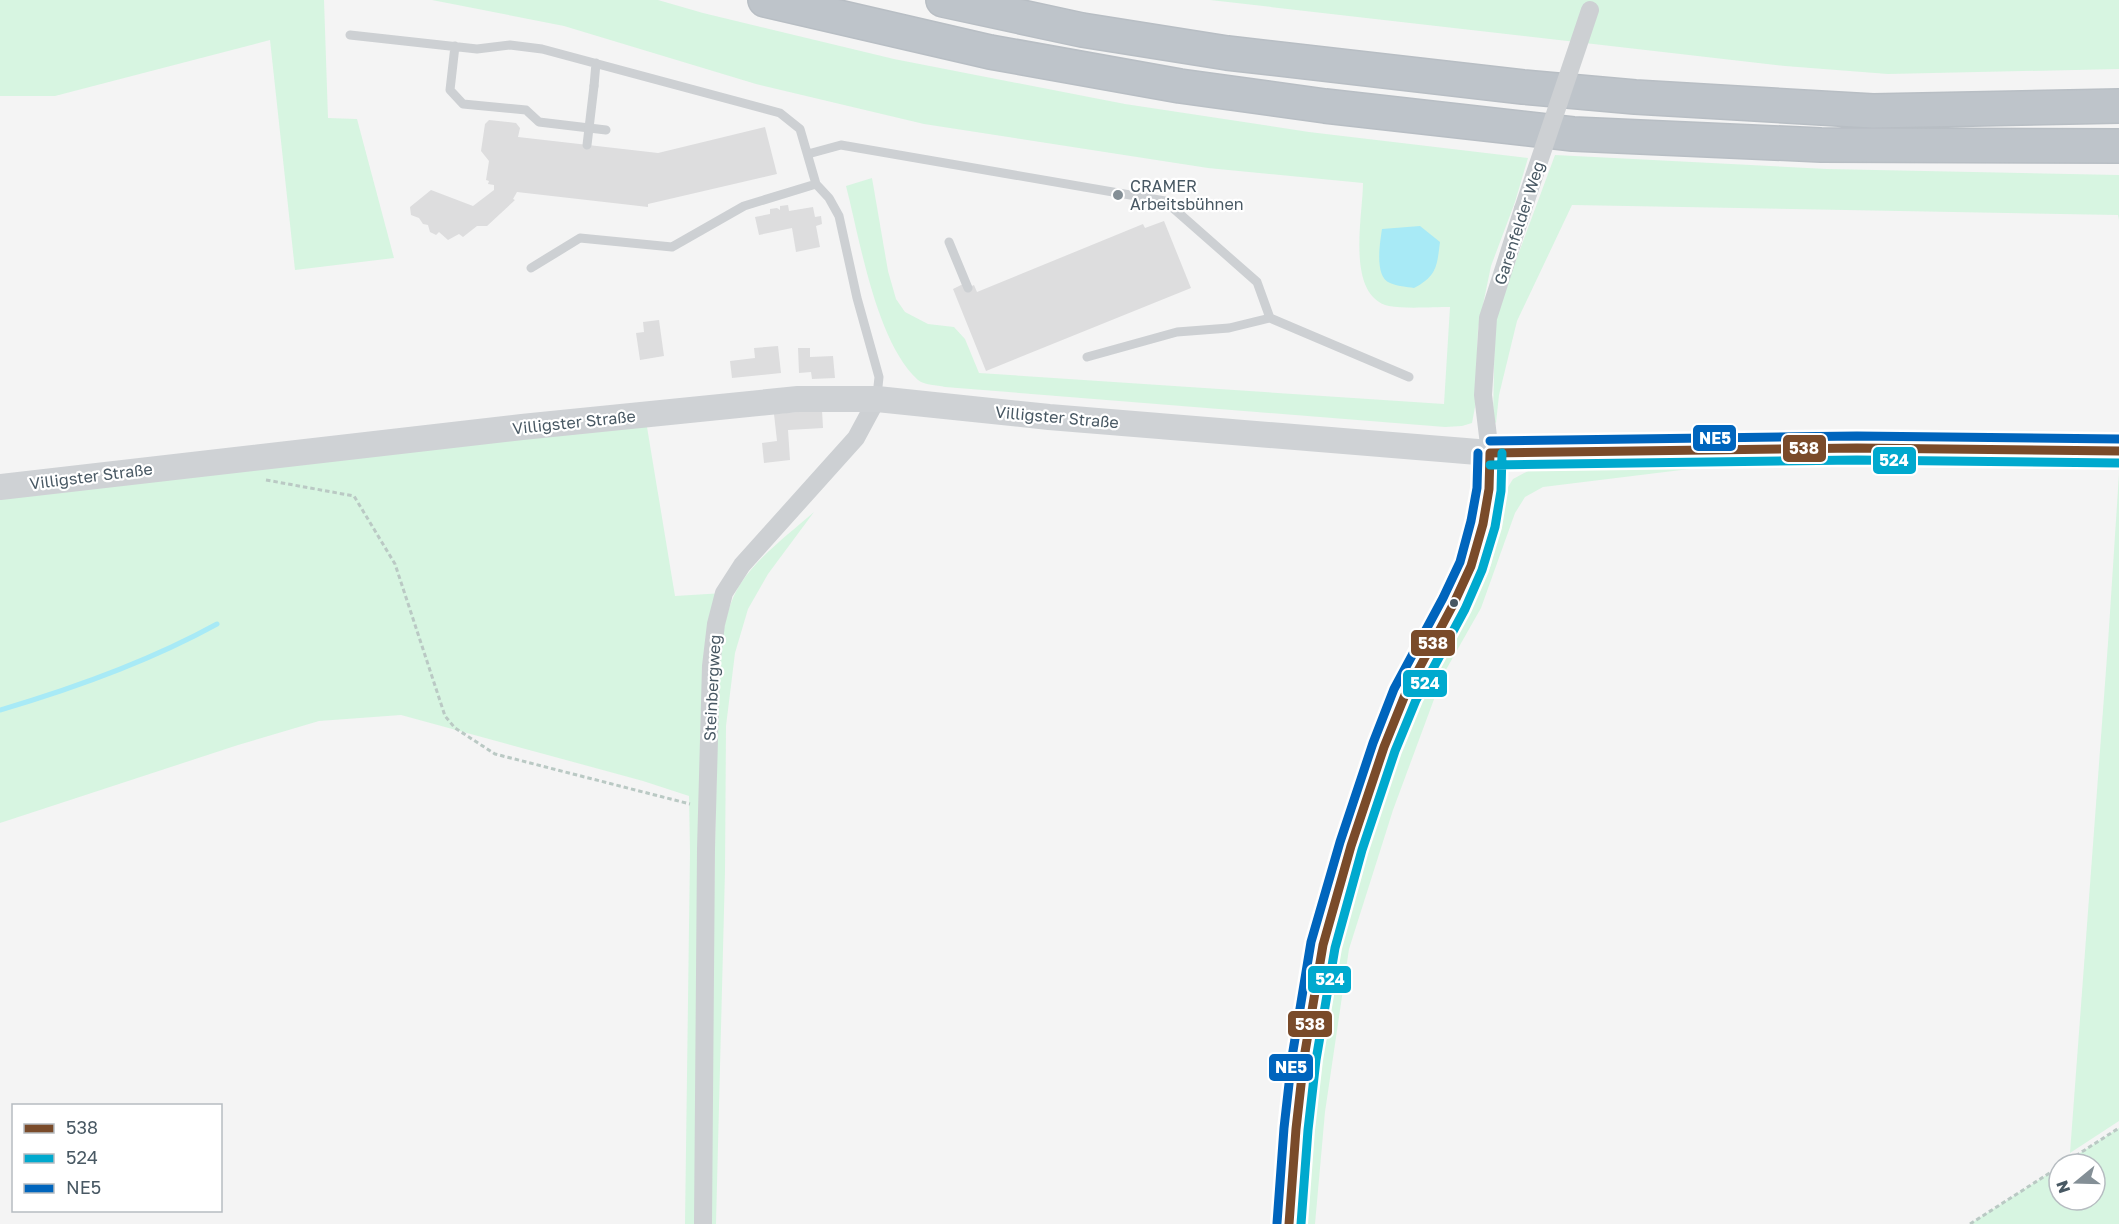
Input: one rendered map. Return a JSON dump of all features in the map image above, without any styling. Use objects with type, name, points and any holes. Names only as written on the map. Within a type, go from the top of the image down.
[{"type":"highway","points":[[765,0],[990,51],[1180,86],[1325,106],[1573,134],[1821,145],[2119,146]]},
{"type":"highway","points":[[943,0],[1082,30],[1227,53],[1579,92],[1873,111],[2119,106]]},
{"type":"main road","name":"Villigster Straße","points":[[0,487],[522,427],[798,399],[877,399],[1049,417],[1490,453],[1826,448],[2119,451]]},
{"type":"street","name":"Garenfelder Weg","points":[[1490,453],[1483,395],[1488,318],[1591,5]]},
{"type":"street","name":"Steinbergweg","points":[[703,1224],[711,666],[716,624],[724,593],[742,565],[855,438],[877,399]]},
{"type":"street","points":[[1289,1224],[1304,1058],[1323,945],[1351,846],[1384,747],[1406,695],[1471,566],[1489,489],[1490,453]]},
{"type":"lane","points":[[350,34],[477,49],[510,45],[542,49],[780,113],[800,129],[816,184],[744,206],[672,247],[580,238],[531,268]]},
{"type":"lane","points":[[455,46],[450,90],[463,104],[526,110],[539,122],[606,130]]},
{"type":"lane","points":[[586,145],[596,63]]},
{"type":"lane","points":[[808,154],[841,145],[1165,201],[1257,282],[1270,318]]},
{"type":"lane","name":"Steinbergweg","points":[[816,184],[829,198],[839,216],[857,298],[879,377],[877,399]]},
{"type":"lane","points":[[949,242],[968,288]]},
{"type":"lane","points":[[1087,357],[1177,332],[1229,328],[1270,318],[1409,377]]},
{"type":"path","points":[[261,479],[354,496],[395,564],[445,716],[455,728],[495,754],[708,810]]},
{"type":"path","points":[[2082,1152],[2119,1128]]},
{"type":"path","points":[[1970,1224],[2047,1175]]},
{"type":"green space","points":[[0,0],[324,0],[328,118],[357,119],[394,258],[295,270],[270,40],[55,96],[0,96]]},
{"type":"green space","points":[[432,0],[658,0],[894,59],[1125,104],[1309,132],[1528,158],[1515,202],[1491,266],[1478,329],[1475,407],[1472,423],[1445,427],[945,387],[924,383],[918,380],[903,363],[880,316],[846,186],[872,178],[888,271],[896,299],[905,312],[928,324],[954,327],[965,339],[979,373],[1444,404],[1450,307],[1389,306],[1375,299],[1366,287],[1361,271],[1360,253],[1363,183],[1208,168],[924,124],[756,84],[564,26]]},
{"type":"green space","points":[[1210,0],[2119,0],[2119,69],[1888,74],[1785,66]]},
{"type":"green space","points":[[1555,155],[1827,169],[2119,175],[2119,220],[2118,215],[1572,205],[1517,321],[1499,395],[1496,423],[1493,421],[1495,317]]},
{"type":"green space","points":[[645,415],[675,596],[724,593],[710,624],[697,1224],[685,1224],[689,796],[643,781],[401,715],[319,721],[238,745],[0,823],[0,498]]},
{"type":"green space","points":[[1722,465],[1543,487],[1525,497],[1515,513],[1481,608],[1443,675],[1393,810],[1349,949],[1325,1112],[1315,1224],[1305,1224],[1307,1176],[1323,1045],[1343,937],[1394,765],[1423,694],[1454,633],[1479,592],[1491,565],[1508,487],[1513,479],[1530,470],[1642,469]]},
{"type":"green space","points":[[2119,474],[2119,1121],[2070,1152]]},
{"type":"green space","points":[[814,512],[768,574],[748,609],[735,653],[726,726],[725,871],[716,1224],[707,1224],[719,658],[729,610],[741,583],[765,554]]},
{"type":"green space","points":[[2119,1128],[2119,1224],[1970,1224],[2047,1175],[2047,1212],[2107,1212],[2107,1152],[2082,1152]]},
{"type":"water","points":[[1420,226],[1440,242],[1438,258],[1432,274],[1414,288],[1390,283],[1385,280],[1380,267],[1379,251],[1382,229]]},
{"type":"building","points":[[489,120],[516,123],[520,128],[518,137],[658,153],[765,127],[777,174],[648,204],[648,207],[517,192],[513,199],[515,200],[487,226],[477,226],[463,237],[459,234],[448,240],[439,232],[436,235],[430,232],[428,225],[411,215],[410,207],[431,190],[473,206],[494,190],[494,185],[488,184],[489,181],[486,180],[489,161],[481,151],[485,124]]},
{"type":"building","points":[[788,205],[789,211],[813,207],[815,217],[821,216],[822,224],[816,226],[820,247],[796,252],[792,228],[759,235],[755,217],[770,214],[770,209],[780,210],[780,206]]},
{"type":"building","points":[[1164,221],[1191,288],[986,371],[953,289],[963,284],[965,289],[974,285],[977,292],[1143,224],[1145,228]]},
{"type":"building","points":[[659,320],[664,356],[640,360],[636,333],[644,332],[643,322]]},
{"type":"building","points":[[778,346],[781,373],[732,378],[730,361],[755,358],[754,348]]},
{"type":"building","points":[[798,348],[810,348],[810,357],[833,356],[835,378],[812,379],[811,372],[799,373]]},
{"type":"building","points":[[822,410],[823,428],[788,430],[790,460],[764,463],[762,443],[777,441],[774,414]]},
{"type":"waterway","points":[[0,710],[111,673],[217,624]]},
{"type":"transit line","name":"NE5","points":[[1490,441],[1857,436],[2119,439]]},
{"type":"transit line","name":"538","points":[[1490,453],[1857,448],[2119,451]]},
{"type":"transit line","name":"NE5","points":[[1277,1223],[1292,1057],[1311,942],[1340,842],[1373,743],[1394,689],[1460,562],[1477,488],[1478,453]]},
{"type":"transit line","name":"538","points":[[1289,1224],[1304,1058],[1323,945],[1351,846],[1384,747],[1405,695],[1471,566],[1483,524],[1489,489],[1490,453]]},
{"type":"transit line","name":"524","points":[[1301,1224],[1316,1060],[1335,948],[1362,850],[1395,751],[1416,700],[1465,609],[1482,570],[1495,527],[1501,491],[1502,453]]},
{"type":"transit line","name":"524","points":[[1490,465],[1857,460],[2119,463]]},
{"type":"place","name":"CRAMER Arbeitsbühnen","points":[[1118,195]]}]
